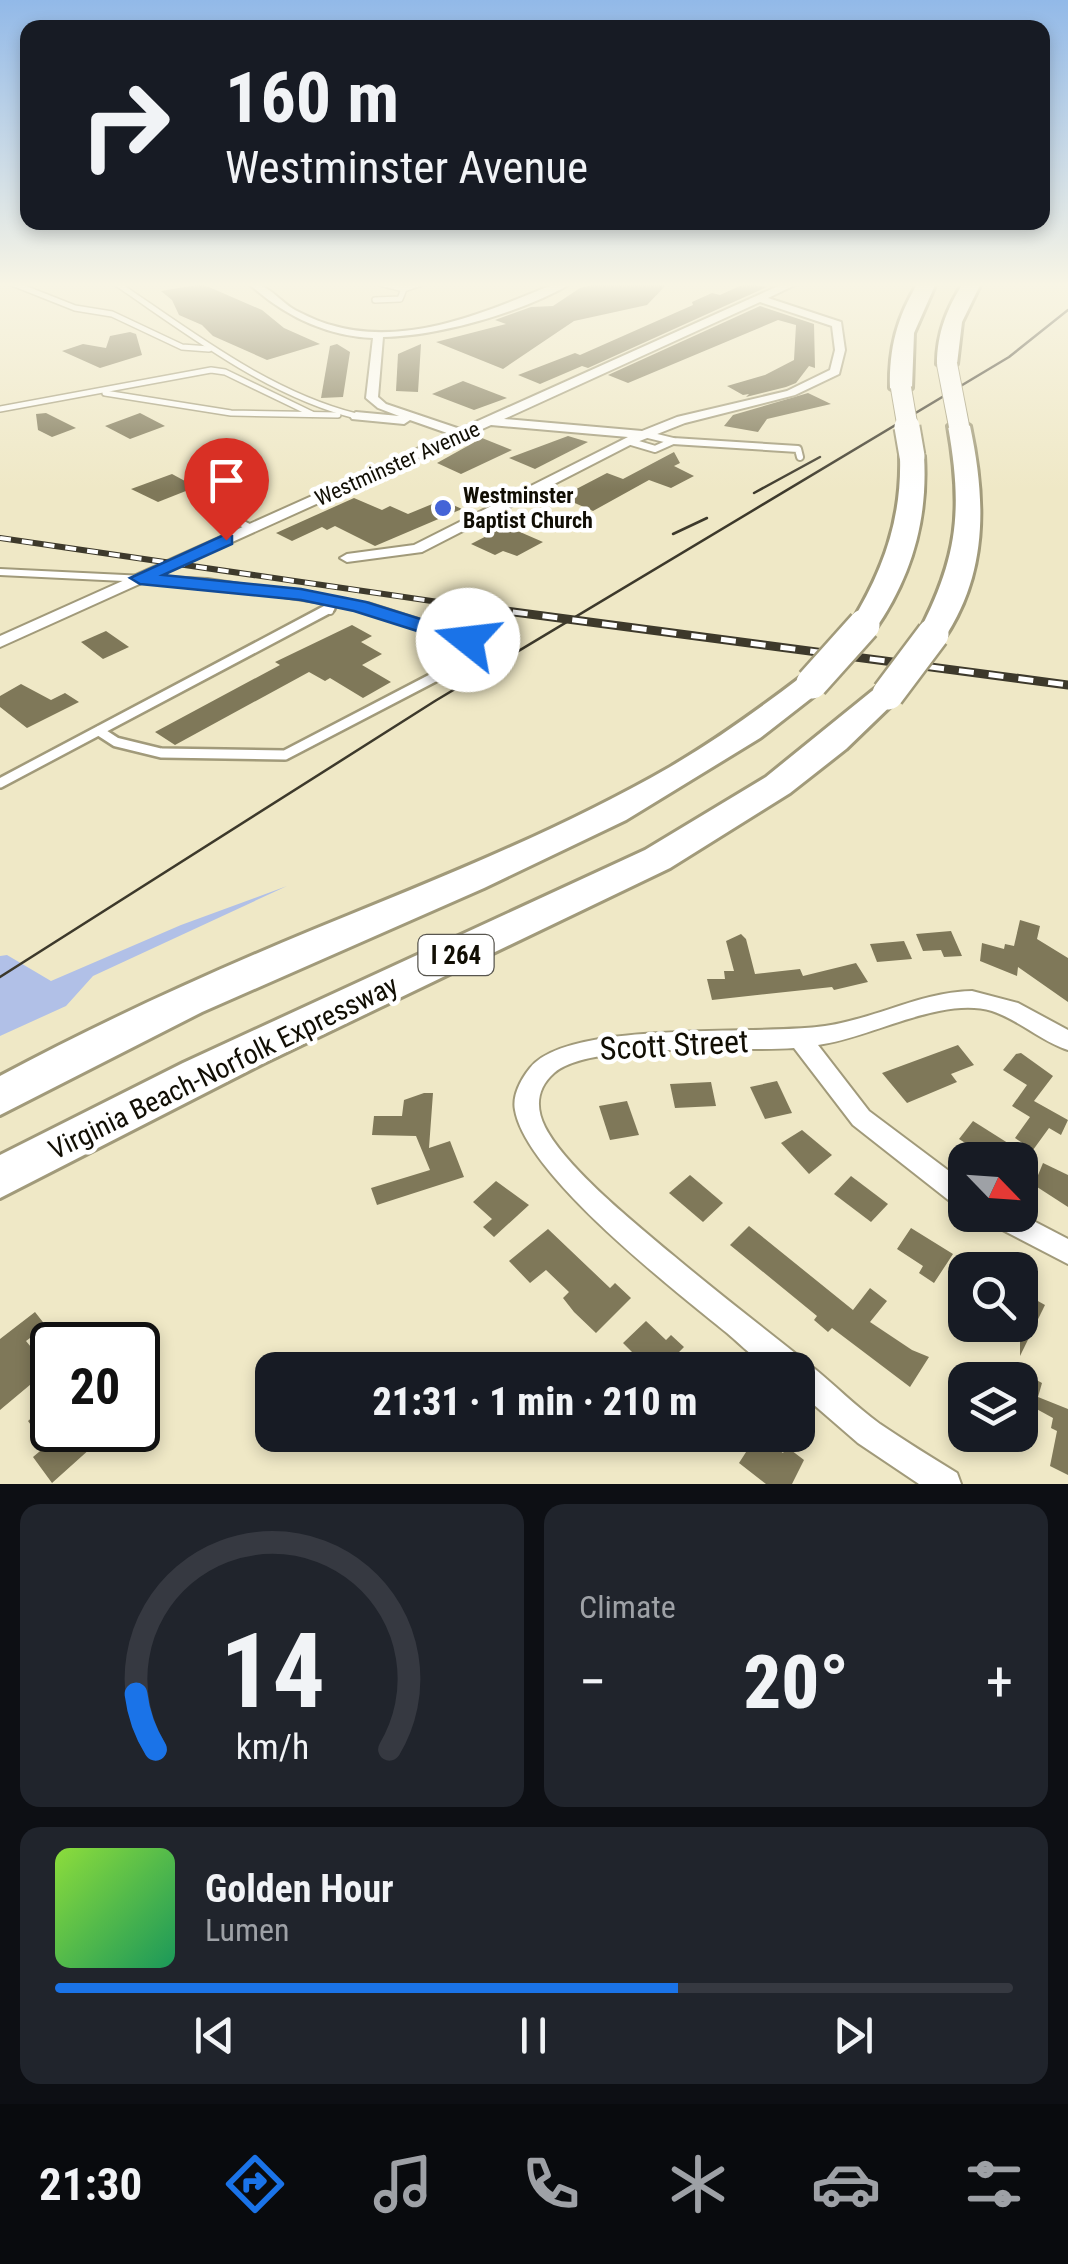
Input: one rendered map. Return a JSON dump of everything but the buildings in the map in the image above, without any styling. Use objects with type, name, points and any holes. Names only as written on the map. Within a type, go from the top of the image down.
[{"type":"highway","name":"I 264","points":[[0,1096],[250,972],[456,886],[626,808],[761,725],[812,683],[864,625],[885,592],[907,544],[914,499],[900,352]]},
{"type":"highway","name":"Virginia Beach-Norfolk Expressway","points":[[0,1178],[184,1082],[685,846],[800,774],[888,694],[933,634],[962,574],[973,515],[971,482],[947,352]]},
{"type":"street","points":[[376,352],[372,398],[382,406],[462,434]]},
{"type":"street","name":"Westminster Avenue","points":[[0,642],[642,352]]},
{"type":"street","points":[[347,558],[418,549],[644,434],[681,420],[808,387],[838,367],[839,352]]},
{"type":"street","points":[[356,416],[424,421]]},
{"type":"street","points":[[490,421],[644,434]]},
{"type":"street","name":"Scott Street","points":[[772,1352],[564,1174],[528,1124],[527,1098],[538,1074],[570,1052],[616,1045],[799,1038],[849,1030],[956,999],[1003,1006],[1068,1042]]},
{"type":"street","points":[[799,1038],[861,1118],[948,1185]]},
{"type":"street","points":[[1030,1232],[1068,1252]]},
{"type":"street","name":"Scott Street","points":[[815,1388],[868,1432],[946,1484]]},
{"type":"lane","points":[[218,352],[332,410],[356,416]]},
{"type":"lane","points":[[0,408],[211,370],[225,372],[312,414]]},
{"type":"lane","points":[[97,392],[231,412],[356,416]]},
{"type":"lane","points":[[644,434],[673,441],[798,449],[800,457]]},
{"type":"lane","points":[[628,441],[655,449],[673,441]]},
{"type":"lane","points":[[205,505],[251,528]]},
{"type":"lane","points":[[0,572],[140,578],[301,594],[359,606],[474,645],[474,652],[452,668],[285,755],[161,753],[116,742],[99,730]]},
{"type":"lane","points":[[0,783],[330,611],[328,601]]},
{"type":"water","points":[[287,886],[93,976],[66,1006],[0,1036],[0,956],[7,955],[51,981],[181,925]]},
{"type":"tram line","points":[[0,977],[435,701],[1015,352]]},
{"type":"tram line","points":[[754,493],[820,457]]},
{"type":"tram line","points":[[673,534],[707,518]]},
{"type":"railway","points":[[0,538],[500,611]]},
{"type":"railway","points":[[483,608],[1068,685]]},
{"type":"place","name":"Westminster Baptist Church","points":[[443,508]]},
{"type":"route","points":[[226,540],[140,578],[301,594],[359,606],[468,640]]}]
